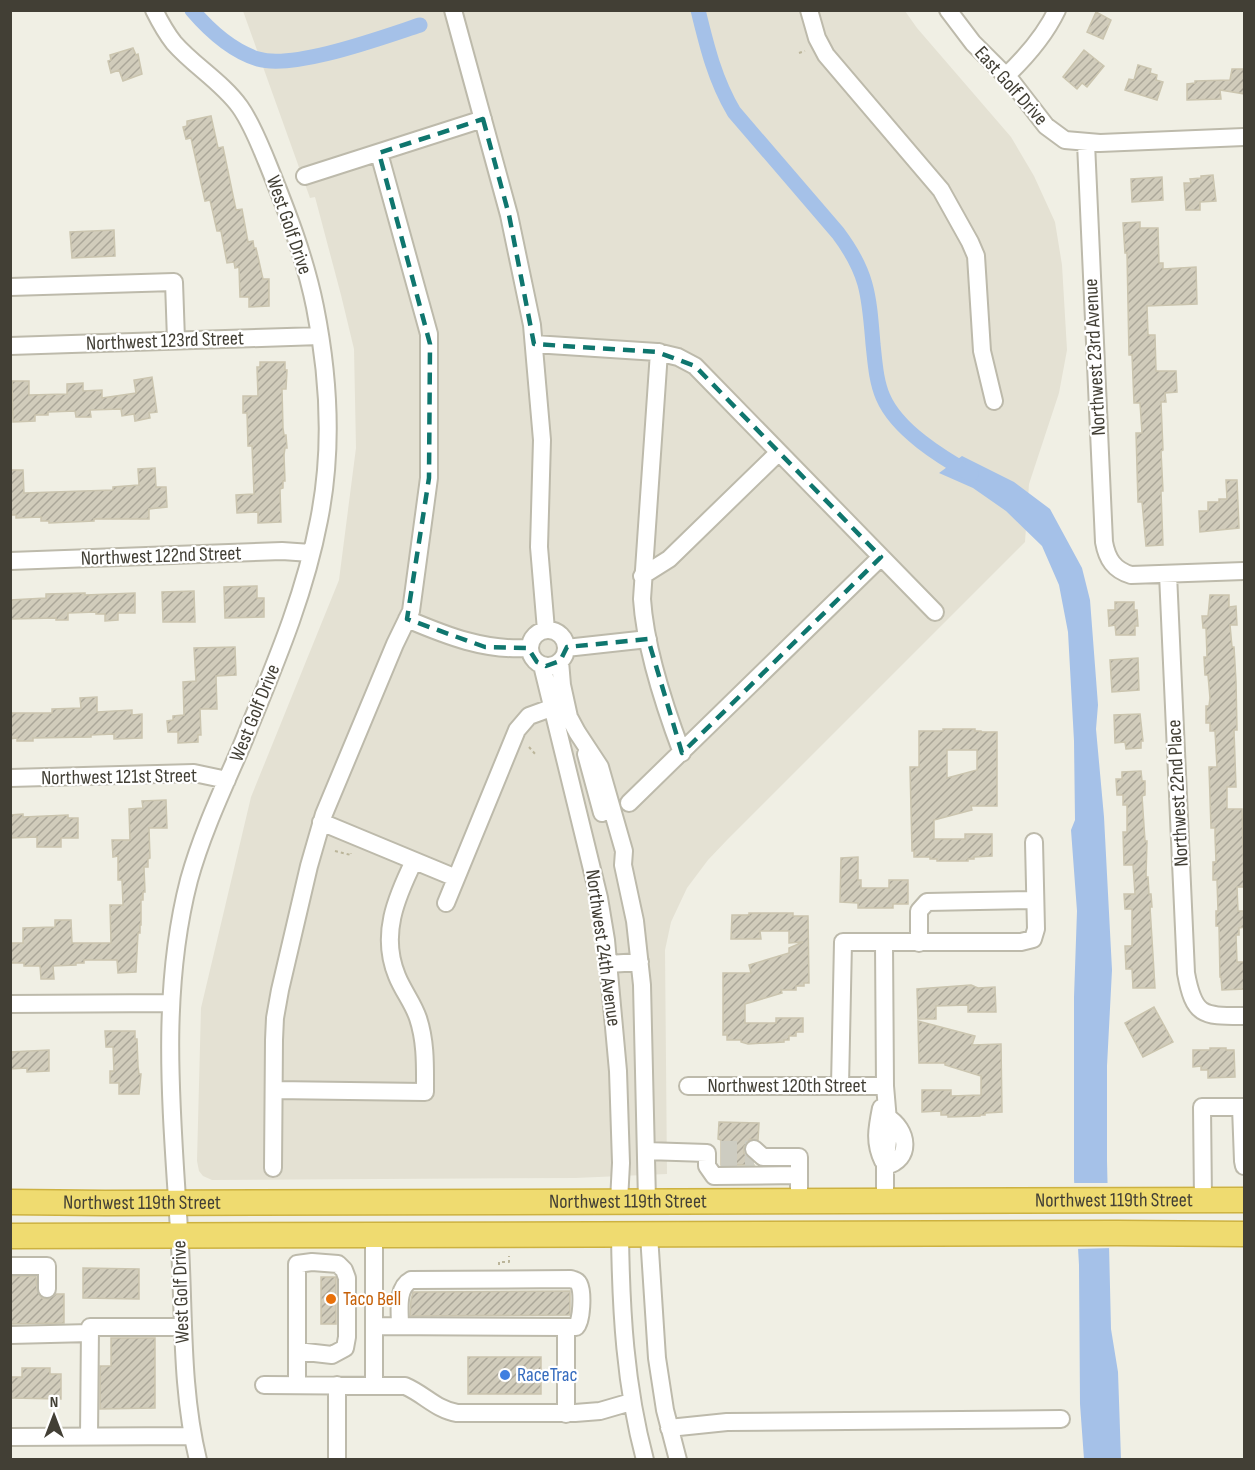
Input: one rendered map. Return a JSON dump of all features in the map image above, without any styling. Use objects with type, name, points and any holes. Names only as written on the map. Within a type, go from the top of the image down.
[{"type":"highway","name":"Northwest 119th Street","points":[[10,1202],[1245,1200]]},
{"type":"highway","points":[[619,1201],[620,1235]]},
{"type":"highway","points":[[647,1201],[649,1235]]},
{"type":"highway","name":"Northwest 119th Street","points":[[10,1236],[1245,1234]]},
{"type":"street","name":"West Golf Drive","points":[[154,10],[164,29],[177,46],[232,98],[250,123],[283,204],[304,264],[320,336],[328,435],[322,501],[311,553],[287,634],[202,838],[190,879],[176,948],[170,1003],[182,1327],[186,1385],[198,1460]]},
{"type":"street","points":[[453,10],[512,224],[534,344],[542,454],[539,547],[546,630]]},
{"type":"street","points":[[809,10],[817,39],[826,55],[941,190],[970,242],[976,262],[982,351],[994,401]]},
{"type":"street","name":"East Golf Drive","points":[[948,10],[973,43],[1006,76],[1051,130],[1065,140],[1086,143],[1245,137]]},
{"type":"street","points":[[1006,76],[1037,42],[1058,10]]},
{"type":"street","points":[[305,176],[483,119]]},
{"type":"street","name":"Northwest 23rd Avenue","points":[[1086,143],[1104,542],[1108,558],[1115,567],[1131,575],[1168,574]]},
{"type":"street","points":[[273,1168],[274,1029],[278,1002],[321,822],[407,619],[415,585],[430,472],[430,344],[427,323],[379,153]]},
{"type":"street","points":[[10,287],[174,282],[176,340]]},
{"type":"street","name":"Northwest 123rd Street","points":[[10,346],[320,336]]},
{"type":"street","points":[[534,344],[659,352],[678,357],[695,366],[935,612]]},
{"type":"street","points":[[659,352],[642,576],[643,609],[648,639],[682,753]]},
{"type":"street","points":[[642,576],[669,559],[778,452]]},
{"type":"street","name":"Northwest 122nd Street","points":[[10,561],[282,551],[311,553]]},
{"type":"street","points":[[629,803],[881,557]]},
{"type":"street","points":[[1168,574],[1245,571]]},
{"type":"street","name":"Northwest 22nd Place","points":[[1168,574],[1186,973],[1190,995],[1199,1010],[1212,1016],[1245,1016]]},
{"type":"street","points":[[407,619],[454,638],[485,647],[530,648]]},
{"type":"street","points":[[563,654],[561,637],[552,631],[546,630],[533,638],[530,648],[533,658],[542,665],[551,665],[563,654],[648,639]]},
{"type":"street","name":"Northwest 24th Avenue","points":[[563,654],[567,707],[573,725],[596,759],[603,775],[624,851],[623,865],[635,921],[643,1011],[647,1201]]},
{"type":"street","name":"Northwest 24th Avenue","points":[[542,665],[599,898],[608,964],[619,1094],[621,1163],[619,1201]]},
{"type":"street","points":[[446,903],[517,730],[529,716],[552,708]]},
{"type":"street","name":"Northwest 24th Avenue","points":[[584,743],[591,777],[614,857],[623,865]]},
{"type":"street","name":"Northwest 121st Street","points":[[10,778],[194,773],[227,780]]},
{"type":"street","points":[[570,782],[591,777]]},
{"type":"street","points":[[321,822],[456,878]]},
{"type":"street","points":[[840,1086],[843,942],[1021,942],[1033,939],[1036,929],[1034,842]]},
{"type":"street","points":[[274,1090],[425,1092],[425,1047],[421,1027],[414,1006],[394,968],[389,938],[396,901],[414,861]]},
{"type":"street","points":[[919,943],[919,911],[927,902],[1035,900]]},
{"type":"street","points":[[884,943],[887,1117],[900,1127],[904,1142],[900,1158],[895,1164],[885,1166]]},
{"type":"street","points":[[608,964],[640,962]]},
{"type":"street","points":[[10,1004],[170,1003]]},
{"type":"street","name":"Northwest 120th Street","points":[[688,1086],[885,1086]]},
{"type":"street","points":[[885,1086],[876,1140],[885,1166],[885,1201]]},
{"type":"street","points":[[1203,1200],[1202,1107],[1243,1107],[1243,1161],[1245,1166]]},
{"type":"street","points":[[646,1151],[716,1160],[800,1175]]},
{"type":"street","points":[[757,1156],[799,1157],[799,1201]]},
{"type":"street","points":[[715,1201],[716,1160]]},
{"type":"street","points":[[374,1235],[374,1385]]},
{"type":"street","points":[[620,1235],[623,1336],[631,1402],[645,1460]]},
{"type":"street","points":[[649,1235],[655,1348],[669,1428],[678,1460]]},
{"type":"street","points":[[297,1351],[327,1355],[336,1354],[345,1348],[347,1285],[344,1270],[338,1264],[333,1262],[297,1264],[297,1351],[297,1385]]},
{"type":"street","points":[[10,1266],[47,1266],[47,1289]]},
{"type":"street","points":[[374,1326],[576,1327],[580,1320],[580,1286],[577,1281],[571,1279],[411,1280],[403,1286],[401,1293],[400,1326]]},
{"type":"street","points":[[89,1436],[90,1327],[182,1327]]},
{"type":"street","points":[[566,1327],[566,1414]]},
{"type":"street","points":[[10,1335],[90,1334]]},
{"type":"street","points":[[264,1385],[405,1386],[421,1393],[439,1408],[457,1413],[566,1414],[600,1411],[631,1402]]},
{"type":"street","points":[[337,1385],[337,1460]]},
{"type":"street","points":[[669,1428],[726,1422],[1061,1419]]},
{"type":"street","points":[[10,1437],[193,1436]]},
{"type":"path","points":[[799,53],[805,51]]},
{"type":"path","points":[[529,747],[536,755]]},
{"type":"path","points":[[335,851],[351,855],[352,850]]},
{"type":"highlighted area","points":[[483,119],[509,215],[534,344],[657,352],[695,366],[881,557],[682,753],[648,639],[567,647],[560,661],[546,666],[537,662],[528,648],[485,647],[407,619],[429,478],[430,344],[379,153]]},
{"type":"shaded area","points":[[243,11],[905,11],[1011,137],[1034,176],[1055,222],[1062,265],[1067,350],[1059,393],[1029,484],[1025,542],[727,840],[687,888],[671,922],[665,950],[667,1174],[575,1178],[212,1180],[203,1176],[199,1171],[197,1161],[201,1008],[251,797],[339,580],[356,448],[354,349],[341,295],[315,197],[310,198]]},
{"type":"water","points":[[962,456],[1014,482],[1050,509],[1082,568],[1090,600],[1112,970],[1107,1066],[1107,1161],[1111,1329],[1118,1372],[1121,1459],[1084,1459],[1080,1404],[1079,1265],[1074,1179],[1074,997],[1077,911],[1071,830],[1075,820],[1074,741],[1068,632],[1059,585],[1042,546],[1006,511],[973,488],[939,473]]},
{"type":"pier","points":[[1071,1183],[1110,1183],[1113,1248],[1075,1249]]},
{"type":"building","points":[[1096,12],[1111,20],[1103,39],[1087,32]]},
{"type":"building","points":[[133,48],[136,55],[138,54],[142,74],[123,81],[119,70],[111,73],[108,61],[111,60],[110,55]]},
{"type":"building","points":[[1084,50],[1104,66],[1087,87],[1082,83],[1077,89],[1063,77]]},
{"type":"building","points":[[1138,65],[1151,69],[1150,73],[1157,75],[1156,80],[1163,82],[1157,100],[1125,90],[1129,79],[1134,80]]},
{"type":"building","points":[[1232,69],[1245,69],[1245,94],[1220,90],[1221,99],[1187,100],[1187,84],[1195,83],[1195,81],[1230,80]]},
{"type":"building","points":[[211,116],[218,148],[223,147],[236,210],[242,209],[248,242],[253,241],[254,248],[256,248],[263,279],[269,279],[269,306],[249,307],[249,297],[240,297],[239,267],[235,268],[234,262],[227,263],[221,231],[217,231],[210,200],[205,201],[191,138],[186,139],[183,127],[187,126],[187,121]]},
{"type":"building","points":[[1213,175],[1216,201],[1200,202],[1200,210],[1186,210],[1184,183],[1191,183],[1190,179]]},
{"type":"building","points":[[1162,177],[1163,200],[1132,202],[1131,179]]},
{"type":"building","points":[[1140,222],[1140,228],[1158,228],[1159,263],[1163,263],[1163,269],[1196,267],[1197,304],[1147,306],[1148,335],[1155,335],[1156,371],[1176,371],[1177,392],[1165,393],[1166,402],[1161,402],[1163,545],[1146,546],[1142,502],[1138,502],[1136,433],[1142,433],[1140,403],[1134,403],[1132,355],[1129,355],[1127,253],[1125,253],[1123,223]]},
{"type":"building","points":[[114,230],[115,256],[72,258],[70,232]]},
{"type":"building","points":[[260,362],[285,362],[285,370],[287,370],[286,389],[282,389],[283,428],[287,448],[285,448],[284,455],[285,481],[283,481],[283,488],[280,489],[281,522],[258,523],[258,512],[237,513],[236,495],[254,494],[252,446],[248,446],[247,413],[243,413],[243,396],[258,396],[257,367],[260,367]]},
{"type":"building","points":[[152,377],[157,412],[149,413],[150,418],[135,421],[134,414],[122,416],[121,409],[90,410],[91,417],[76,417],[75,411],[48,412],[48,415],[35,415],[35,421],[13,422],[12,381],[29,381],[29,395],[67,394],[67,384],[83,383],[83,391],[102,390],[102,398],[136,393],[134,380]]},
{"type":"building","points":[[155,468],[156,487],[166,487],[167,507],[149,509],[149,519],[94,519],[94,521],[49,523],[49,521],[41,521],[41,517],[16,518],[16,515],[10,515],[10,470],[23,470],[24,493],[113,490],[113,487],[139,485],[138,469]]},
{"type":"building","points":[[1226,480],[1237,480],[1239,528],[1200,532],[1199,511],[1208,511],[1208,502],[1227,499]]},
{"type":"building","points":[[257,586],[257,598],[264,598],[264,617],[225,618],[224,587]]},
{"type":"building","points":[[194,591],[195,622],[163,622],[162,592]]},
{"type":"building","points":[[85,593],[85,595],[135,593],[135,613],[118,613],[118,620],[105,621],[105,614],[96,614],[96,612],[68,613],[68,620],[10,619],[10,600],[46,598],[46,594]]},
{"type":"building","points":[[1210,595],[1229,595],[1229,607],[1236,606],[1237,625],[1230,625],[1236,681],[1237,730],[1234,730],[1236,787],[1227,787],[1227,809],[1242,809],[1244,887],[1237,887],[1238,911],[1245,911],[1245,927],[1239,928],[1239,935],[1236,935],[1237,962],[1245,962],[1245,989],[1222,990],[1220,977],[1219,926],[1216,926],[1217,880],[1213,880],[1213,862],[1216,862],[1215,828],[1211,828],[1209,767],[1217,767],[1215,731],[1210,731],[1210,723],[1206,723],[1206,706],[1209,706],[1210,698],[1208,675],[1205,675],[1206,628],[1203,628],[1202,616],[1208,616]]},
{"type":"building","points":[[1115,602],[1134,602],[1138,626],[1135,626],[1135,635],[1116,635],[1115,625],[1109,626],[1108,610],[1115,610]]},
{"type":"building","points":[[235,647],[236,675],[216,676],[217,709],[200,709],[201,735],[198,735],[198,742],[178,743],[178,732],[168,732],[167,721],[173,720],[173,716],[184,715],[183,682],[196,681],[194,648]]},
{"type":"building","points":[[1138,658],[1139,690],[1112,692],[1110,660]]},
{"type":"building","points":[[97,697],[97,712],[132,710],[132,715],[142,714],[142,738],[114,739],[114,734],[91,735],[91,737],[33,738],[33,741],[10,739],[10,713],[52,713],[52,709],[81,708],[80,698]]},
{"type":"building","points":[[1140,714],[1143,741],[1141,741],[1141,748],[1126,749],[1125,742],[1115,743],[1114,715]]},
{"type":"building","points":[[943,729],[975,729],[981,732],[997,732],[997,806],[971,806],[972,810],[934,820],[934,839],[965,839],[965,834],[992,834],[992,856],[974,857],[968,861],[937,861],[930,857],[914,857],[910,767],[919,767],[919,731],[943,731]],"holes":[[[947,750],[977,750],[977,770],[947,778]]]},
{"type":"building","points":[[1141,771],[1142,781],[1145,781],[1145,795],[1142,796],[1145,841],[1147,841],[1146,877],[1148,877],[1152,907],[1150,907],[1155,988],[1133,988],[1132,969],[1126,969],[1125,946],[1132,946],[1132,909],[1125,909],[1124,894],[1135,894],[1133,865],[1124,865],[1123,832],[1127,832],[1127,805],[1123,805],[1123,795],[1117,795],[1116,779],[1122,779],[1122,772]]},
{"type":"building","points":[[166,800],[167,828],[149,828],[150,858],[148,867],[144,867],[145,892],[141,900],[136,972],[118,973],[117,960],[84,960],[84,963],[76,963],[76,965],[53,966],[54,979],[41,979],[40,966],[10,963],[10,943],[23,943],[23,928],[55,927],[55,920],[71,920],[72,943],[111,943],[110,905],[123,905],[122,880],[118,880],[118,856],[113,857],[112,840],[130,840],[129,809],[143,808],[142,801]]},
{"type":"building","points":[[23,814],[23,817],[68,815],[68,818],[78,818],[78,838],[61,838],[61,847],[37,847],[37,837],[10,838],[10,815]]},
{"type":"building","points":[[858,857],[858,880],[861,880],[861,888],[889,888],[889,880],[908,880],[908,904],[893,904],[893,908],[858,908],[858,903],[840,902],[841,858]]},
{"type":"building","points":[[749,913],[793,913],[793,916],[808,916],[809,983],[796,986],[796,990],[781,990],[782,993],[745,1004],[745,1023],[776,1023],[776,1018],[803,1018],[803,1032],[796,1032],[796,1036],[789,1036],[789,1040],[784,1040],[784,1042],[748,1044],[741,1040],[727,1040],[727,1035],[723,1035],[723,973],[751,973],[749,965],[789,953],[789,948],[803,942],[789,943],[789,931],[760,931],[761,939],[731,939],[732,915],[749,915]]},
{"type":"building","points":[[971,985],[978,988],[995,987],[996,1012],[968,1012],[968,1005],[936,1006],[936,1019],[918,1019],[917,989]]},
{"type":"building","points":[[1154,1007],[1173,1042],[1143,1057],[1125,1023]]},
{"type":"building","points":[[918,1021],[975,1036],[972,1045],[1001,1044],[1002,1112],[985,1113],[980,1116],[948,1117],[948,1115],[941,1115],[941,1111],[922,1112],[922,1090],[951,1090],[951,1096],[981,1095],[981,1076],[945,1065],[945,1063],[919,1063]]},
{"type":"building","points":[[105,1031],[135,1031],[139,1074],[141,1074],[139,1094],[119,1094],[119,1083],[110,1083],[110,1071],[114,1071],[113,1047],[106,1047]]},
{"type":"building","points":[[1210,1048],[1234,1050],[1235,1077],[1208,1078],[1208,1070],[1201,1070],[1201,1066],[1193,1067],[1193,1050],[1210,1050]]},
{"type":"building","points":[[49,1050],[49,1071],[27,1072],[27,1068],[10,1069],[10,1052]]},
{"type":"building","points":[[719,1122],[759,1123],[758,1140],[750,1139],[744,1147],[744,1153],[754,1165],[721,1165]]},
{"type":"building","points":[[83,1268],[139,1269],[139,1299],[83,1298]]},
{"type":"building","points":[[10,1276],[36,1276],[37,1290],[42,1298],[48,1299],[56,1294],[64,1294],[64,1323],[10,1324]]},
{"type":"building","name":"Taco Bell","points":[[321,1277],[336,1277],[336,1324],[321,1324]]},
{"type":"building","name":"RaceTrac","points":[[570,1291],[570,1315],[410,1316],[413,1292]]},
{"type":"building","points":[[111,1338],[155,1338],[155,1408],[100,1409],[100,1366],[111,1366]]},
{"type":"building","name":"RaceTrac","points":[[468,1357],[541,1357],[541,1394],[468,1394]]},
{"type":"building","points":[[22,1368],[50,1368],[50,1374],[61,1374],[61,1399],[10,1398],[10,1377],[22,1377]]},
{"type":"waterway","points":[[192,10],[230,46],[258,59],[274,61],[293,60],[339,51],[420,25]]},
{"type":"waterway","points":[[698,10],[708,50],[727,100],[734,112],[838,233],[856,260],[868,298],[879,385],[890,409],[898,421],[921,442],[971,474]]},
{"type":"tunnel","points":[[721,1149],[754,1149]]},
{"type":"tunnel","points":[[721,1163],[754,1163]]},
{"type":"place","name":"Taco Bell","points":[[331,1299]]},
{"type":"place","name":"RaceTrac","points":[[505,1375]]}]
